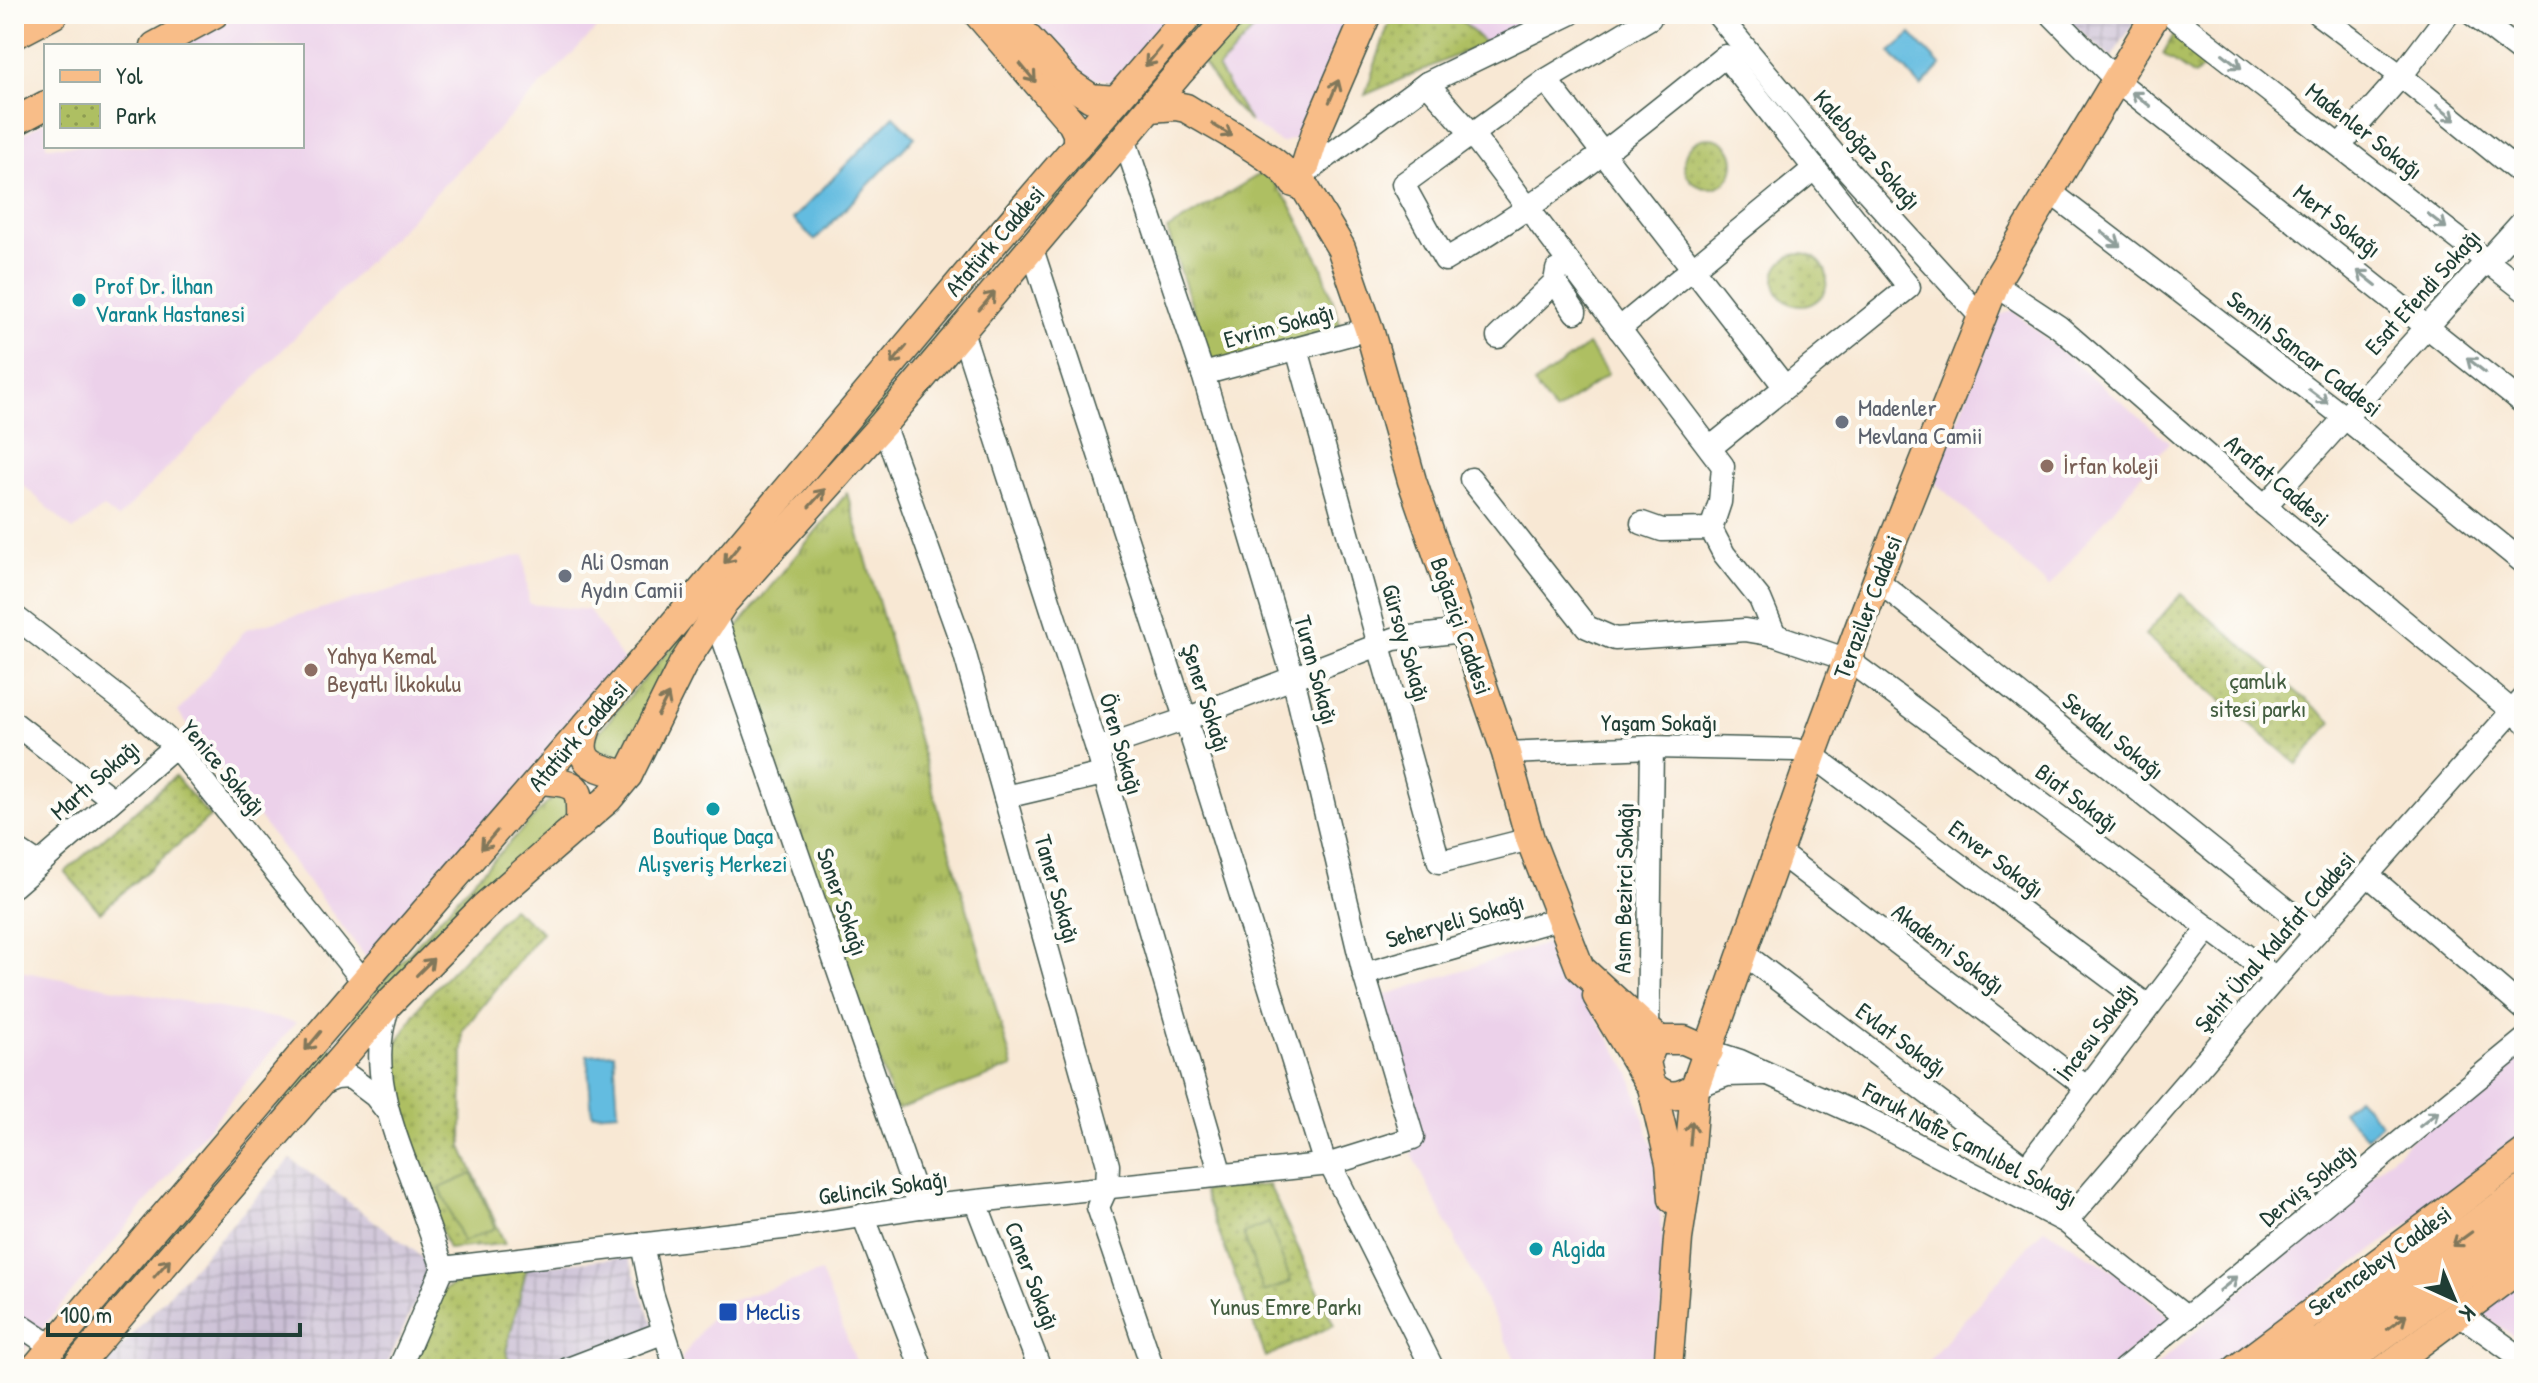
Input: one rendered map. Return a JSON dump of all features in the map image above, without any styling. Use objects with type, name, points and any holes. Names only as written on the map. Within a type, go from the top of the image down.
[{"type":"highway","points":[[2289,1369],[2377,1299],[2524,1191]]},
{"type":"highway","points":[[2334,1369],[2524,1229]]},
{"type":"highway","points":[[2259,1369],[2377,1299]]},
{"type":"main road","points":[[14,35],[54,14]]},
{"type":"main road","points":[[159,44],[214,14]]},
{"type":"main road","points":[[978,14],[1072,123],[1077,133],[1077,146]]},
{"type":"main road","points":[[1006,14],[1069,83],[1091,98],[1116,100]]},
{"type":"main road","name":"Atatürk Caddesi","points":[[34,1369],[588,725],[1190,14]]},
{"type":"main road","name":"Atatürk Caddesi","points":[[74,1369],[389,1003],[484,907],[608,799],[628,775],[683,664],[715,615],[883,424],[1232,14]]},
{"type":"main road","points":[[1150,108],[1186,108],[1263,155],[1303,174],[1316,132],[1367,14]]},
{"type":"main road","name":"Teraziler Caddesi","points":[[1668,1369],[1678,1239],[1688,1172],[1695,1087],[1812,755],[1877,580],[1994,284],[2156,14]]},
{"type":"main road","points":[[14,122],[44,106]]},
{"type":"main road","name":"Boğaziçi Caddesi","points":[[1303,174],[1341,248],[1369,329],[1412,481],[1506,753],[1530,839],[1580,968],[1653,1035]]},
{"type":"main road","points":[[588,725],[581,741],[581,750],[587,760],[594,766],[628,775]]},
{"type":"main road","points":[[540,780],[568,784],[575,789],[581,796],[580,825]]},
{"type":"main road","points":[[1580,968],[1648,1081],[1658,1092],[1670,1097],[1684,1095],[1695,1087]]},
{"type":"main road","points":[[1648,1081],[1646,1062],[1653,1035],[1684,1040],[1709,1051]]},
{"type":"main road","name":"Teraziler Caddesi","points":[[1648,1081],[1670,1163],[1678,1239]]},
{"type":"main road","name":"Serencebey Caddesi","points":[[2237,1369],[2524,1153]]},
{"type":"main road","points":[[2385,1369],[2524,1265]]},
{"type":"street","points":[[1303,174],[1427,83],[1570,14]]},
{"type":"street","name":"Kaleboğaz Sokağı","points":[[1717,14],[1844,166],[1981,317]]},
{"type":"street","name":"Mert Sokağı","points":[[2051,14],[2116,80],[2524,404]]},
{"type":"street","name":"Madenler Sokağı","points":[[2170,14],[2524,290]]},
{"type":"street","points":[[2318,14],[2401,76],[2524,176]]},
{"type":"street","points":[[2472,14],[2524,54]]},
{"type":"street","points":[[2340,145],[2401,76],[2438,17]]},
{"type":"street","points":[[1650,18],[1546,80],[1403,184],[1445,260],[1493,232],[1604,154],[1725,56],[1909,287],[1710,448]]},
{"type":"street","points":[[1546,80],[1785,387]]},
{"type":"street","points":[[1427,83],[1472,134],[1723,466],[1720,502],[1711,529],[1724,554],[1760,599],[1775,635]]},
{"type":"street","name":"Turan Sokağı","points":[[1124,138],[1203,374],[1293,677],[1364,974],[1413,1138],[1328,1164]]},
{"type":"street","points":[[1619,329],[1815,168]]},
{"type":"street","name":"Semih Sancar Caddesi","points":[[2049,191],[2344,417],[2524,563]]},
{"type":"street","name":"Esat Efendi Sokağı","points":[[2265,506],[2524,220]]},
{"type":"street","name":"Şener Sokağı","points":[[1032,249],[1328,1164],[1433,1369]]},
{"type":"street","points":[[1498,337],[1555,282],[1561,254]]},
{"type":"street","points":[[1555,282],[1575,312]]},
{"type":"street","name":"Arafat Caddesi","points":[[1994,284],[2059,327],[2265,506],[2520,710]]},
{"type":"street","name":"Evrim Sokağı","points":[[1203,374],[1369,329]]},
{"type":"street","name":"Ören Sokağı","points":[[962,331],[1097,749],[1221,1175]]},
{"type":"street","name":"Gürsoy Sokağı","points":[[1297,349],[1439,862],[1530,839]]},
{"type":"street","name":"Taner Sokağı","points":[[883,424],[962,644],[1108,1165],[1107,1187],[1098,1207],[1153,1369]]},
{"type":"street","name":"Biat Sokağı","points":[[1471,479],[1587,627],[1615,639],[1745,630],[1775,635],[1848,660],[2276,978]]},
{"type":"street","points":[[1642,523],[1662,530],[1711,529]]},
{"type":"street","name":"Sevdalı Sokağı","points":[[1877,580],[2316,933]]},
{"type":"street","name":"Soner Sokağı","points":[[715,615],[920,1207]]},
{"type":"street","name":"Yenice Sokağı","points":[[14,616],[136,711],[175,746],[364,982]]},
{"type":"street","points":[[1097,749],[1186,719],[1394,639],[1462,631]]},
{"type":"street","name":"Şehit Ünal Kalafat Caddesi","points":[[2066,1222],[2276,978],[2520,710]]},
{"type":"street","points":[[14,723],[112,799]]},
{"type":"street","name":"Martı Sokağı","points":[[14,886],[175,746]]},
{"type":"street","name":"Yaşam Sokağı","points":[[1506,753],[1652,747],[1796,750],[1812,755]]},
{"type":"street","name":"Asım Bezirci Sokağı","points":[[1652,747],[1653,1035]]},
{"type":"street","name":"Enver Sokağı","points":[[1812,755],[2148,1006]]},
{"type":"street","points":[[1005,797],[1103,774]]},
{"type":"street","points":[[14,848],[38,864]]},
{"type":"street","name":"Akademi Sokağı","points":[[1778,852],[2086,1087]]},
{"type":"street","points":[[2368,875],[2524,1009]]},
{"type":"street","name":"Seheryeli Sokağı","points":[[1364,974],[1561,918]]},
{"type":"street","name":"İncesu Sokağı","points":[[2026,1168],[2209,928]]},
{"type":"street","name":"Evlat Sokağı","points":[[1743,953],[2026,1168]]},
{"type":"street","points":[[389,1003],[381,1027],[379,1054],[387,1111],[443,1268],[399,1369]]},
{"type":"street","name":"Derviş Sokağı","points":[[2124,1369],[2524,1040]]},
{"type":"street","name":"Faruk Nafiz Çamlıbel Sokağı","points":[[1709,1051],[1740,1061],[1868,1119],[2066,1222],[2187,1318]]},
{"type":"street","points":[[1695,1087],[1727,1075],[1770,1074]]},
{"type":"street","points":[[318,1085],[336,1078],[350,1077],[375,1096],[387,1111]]},
{"type":"street","name":"Gelincik Sokağı","points":[[443,1268],[791,1227],[920,1207],[1328,1164]]},
{"type":"street","name":"Caner Sokağı","points":[[976,1203],[1040,1369]]},
{"type":"street","points":[[863,1215],[922,1369]]},
{"type":"street","points":[[642,1244],[662,1333],[676,1369]]},
{"type":"street","points":[[2460,1314],[2524,1360]]},
{"type":"street","points":[[14,1321],[53,1347]]},
{"type":"street","points":[[568,1369],[662,1333]]},
{"type":"shaded area","points":[[239,14],[611,14],[118,518],[103,508],[73,530],[14,477],[14,139],[44,122],[44,148],[304,148],[304,44],[186,44]]},
{"type":"shaded area","points":[[1026,14],[1171,14],[1113,82],[1086,76]]},
{"type":"shaded area","points":[[1268,14],[1355,14],[1299,136],[1281,143],[1250,122],[1218,69]]},
{"type":"shaded area","points":[[1454,14],[1545,14],[1485,43]]},
{"type":"shaded area","points":[[2061,14],[2140,14],[2111,58]]},
{"type":"shaded area","points":[[2012,310],[2169,442],[2049,587],[1934,481],[1998,316]]},
{"type":"shaded area","points":[[524,554],[529,604],[589,610],[624,661],[371,964],[178,712],[246,629]]},
{"type":"shaded area","points":[[1550,942],[1630,1073],[1655,1155],[1665,1265],[1657,1369],[1520,1369],[1412,1154],[1417,1137],[1379,997]]},
{"type":"shaded area","points":[[14,970],[296,1022],[14,1362]]},
{"type":"shaded area","points":[[2524,1055],[2524,1138],[2276,1322],[2218,1369],[2153,1369],[2439,1115]]},
{"type":"shaded area","points":[[291,1159],[424,1258],[429,1272],[385,1369],[101,1369]]},
{"type":"shaded area","points":[[2044,1228],[2128,1280],[2170,1318],[2109,1369],[1921,1369]]},
{"type":"shaded area","points":[[628,1257],[655,1328],[552,1369],[511,1369],[506,1351],[527,1267]]},
{"type":"shaded area","points":[[821,1272],[859,1369],[685,1369],[681,1359],[719,1305]]},
{"type":"shaded area","points":[[2524,1280],[2524,1344],[2480,1312]]},
{"type":"green space","points":[[1211,14],[1221,14],[918,371],[622,757],[612,761],[597,755],[593,739]]},
{"type":"green space","points":[[1245,14],[1268,14],[1218,69],[1250,122],[1230,102],[1202,62]]},
{"type":"green space","points":[[1392,14],[1454,14],[1485,43],[1365,95]]},
{"type":"green space","points":[[2174,34],[2207,63],[2194,76],[2163,54]]},
{"type":"green space","points":[[1699,139],[1719,139],[1733,153],[1733,173],[1719,187],[1699,187],[1685,173],[1685,153]]},
{"type":"green space","points":[[1265,171],[1290,204],[1321,264],[1340,324],[1326,334],[1212,366],[1167,230]]},
{"type":"green space","points":[[1801,254],[1819,262],[1827,280],[1819,298],[1801,306],[1783,298],[1775,280],[1783,262]]},
{"type":"green space","points":[[1588,345],[1608,374],[1555,412],[1534,384]]},
{"type":"green space","points":[[847,493],[1013,1067],[896,1110],[731,635]]},
{"type":"green space","name":"çamlık sitesi parkı","points":[[2181,594],[2332,722],[2297,764],[2145,635]]},
{"type":"green space","points":[[175,776],[210,817],[100,912],[65,872]]},
{"type":"green space","points":[[564,794],[571,814],[452,918],[358,1025],[351,1018],[473,881],[551,799]]},
{"type":"green space","points":[[512,908],[542,932],[463,1030],[462,1147],[505,1244],[448,1249],[397,1112],[395,1046],[423,1001]]},
{"type":"green space","points":[[330,1046],[335,1052],[68,1369],[53,1369]]},
{"type":"green space","points":[[472,1174],[495,1228],[463,1242],[440,1188]]},
{"type":"green space","name":"Yunus Emre Parkı","points":[[1269,1185],[1334,1325],[1266,1357],[1203,1191]]},
{"type":"green space","points":[[1269,1223],[1291,1282],[1264,1292],[1243,1233]]},
{"type":"green space","points":[[527,1267],[506,1351],[511,1369],[405,1369],[439,1292],[464,1280]]},
{"type":"water","points":[[1911,34],[1941,66],[1921,87],[1890,52]]},
{"type":"water","points":[[894,116],[915,137],[815,240],[793,219]]},
{"type":"water","points":[[614,1053],[618,1112],[592,1114],[587,1055]]},
{"type":"water","points":[[2357,1097],[2382,1123],[2367,1137],[2342,1111]]},
{"type":"place","name":"Prof Dr. İlhan Varank Hastanesi","points":[[79,300]]},
{"type":"place","name":"Madenler Mevlana Camii","points":[[1842,422]]},
{"type":"place","name":"İrfan koleji","points":[[2047,466]]},
{"type":"place","name":"Ali Osman Aydın Camii","points":[[565,576]]},
{"type":"place","name":"Yahya Kemal Beyatlı İlkokulu","points":[[311,670]]},
{"type":"place","name":"Boutique Daça Alışveriş Merkezi","points":[[713,809]]},
{"type":"place","name":"Algida","points":[[1536,1249]]},
{"type":"place","name":"Meclis","points":[[728,1312]]}]
